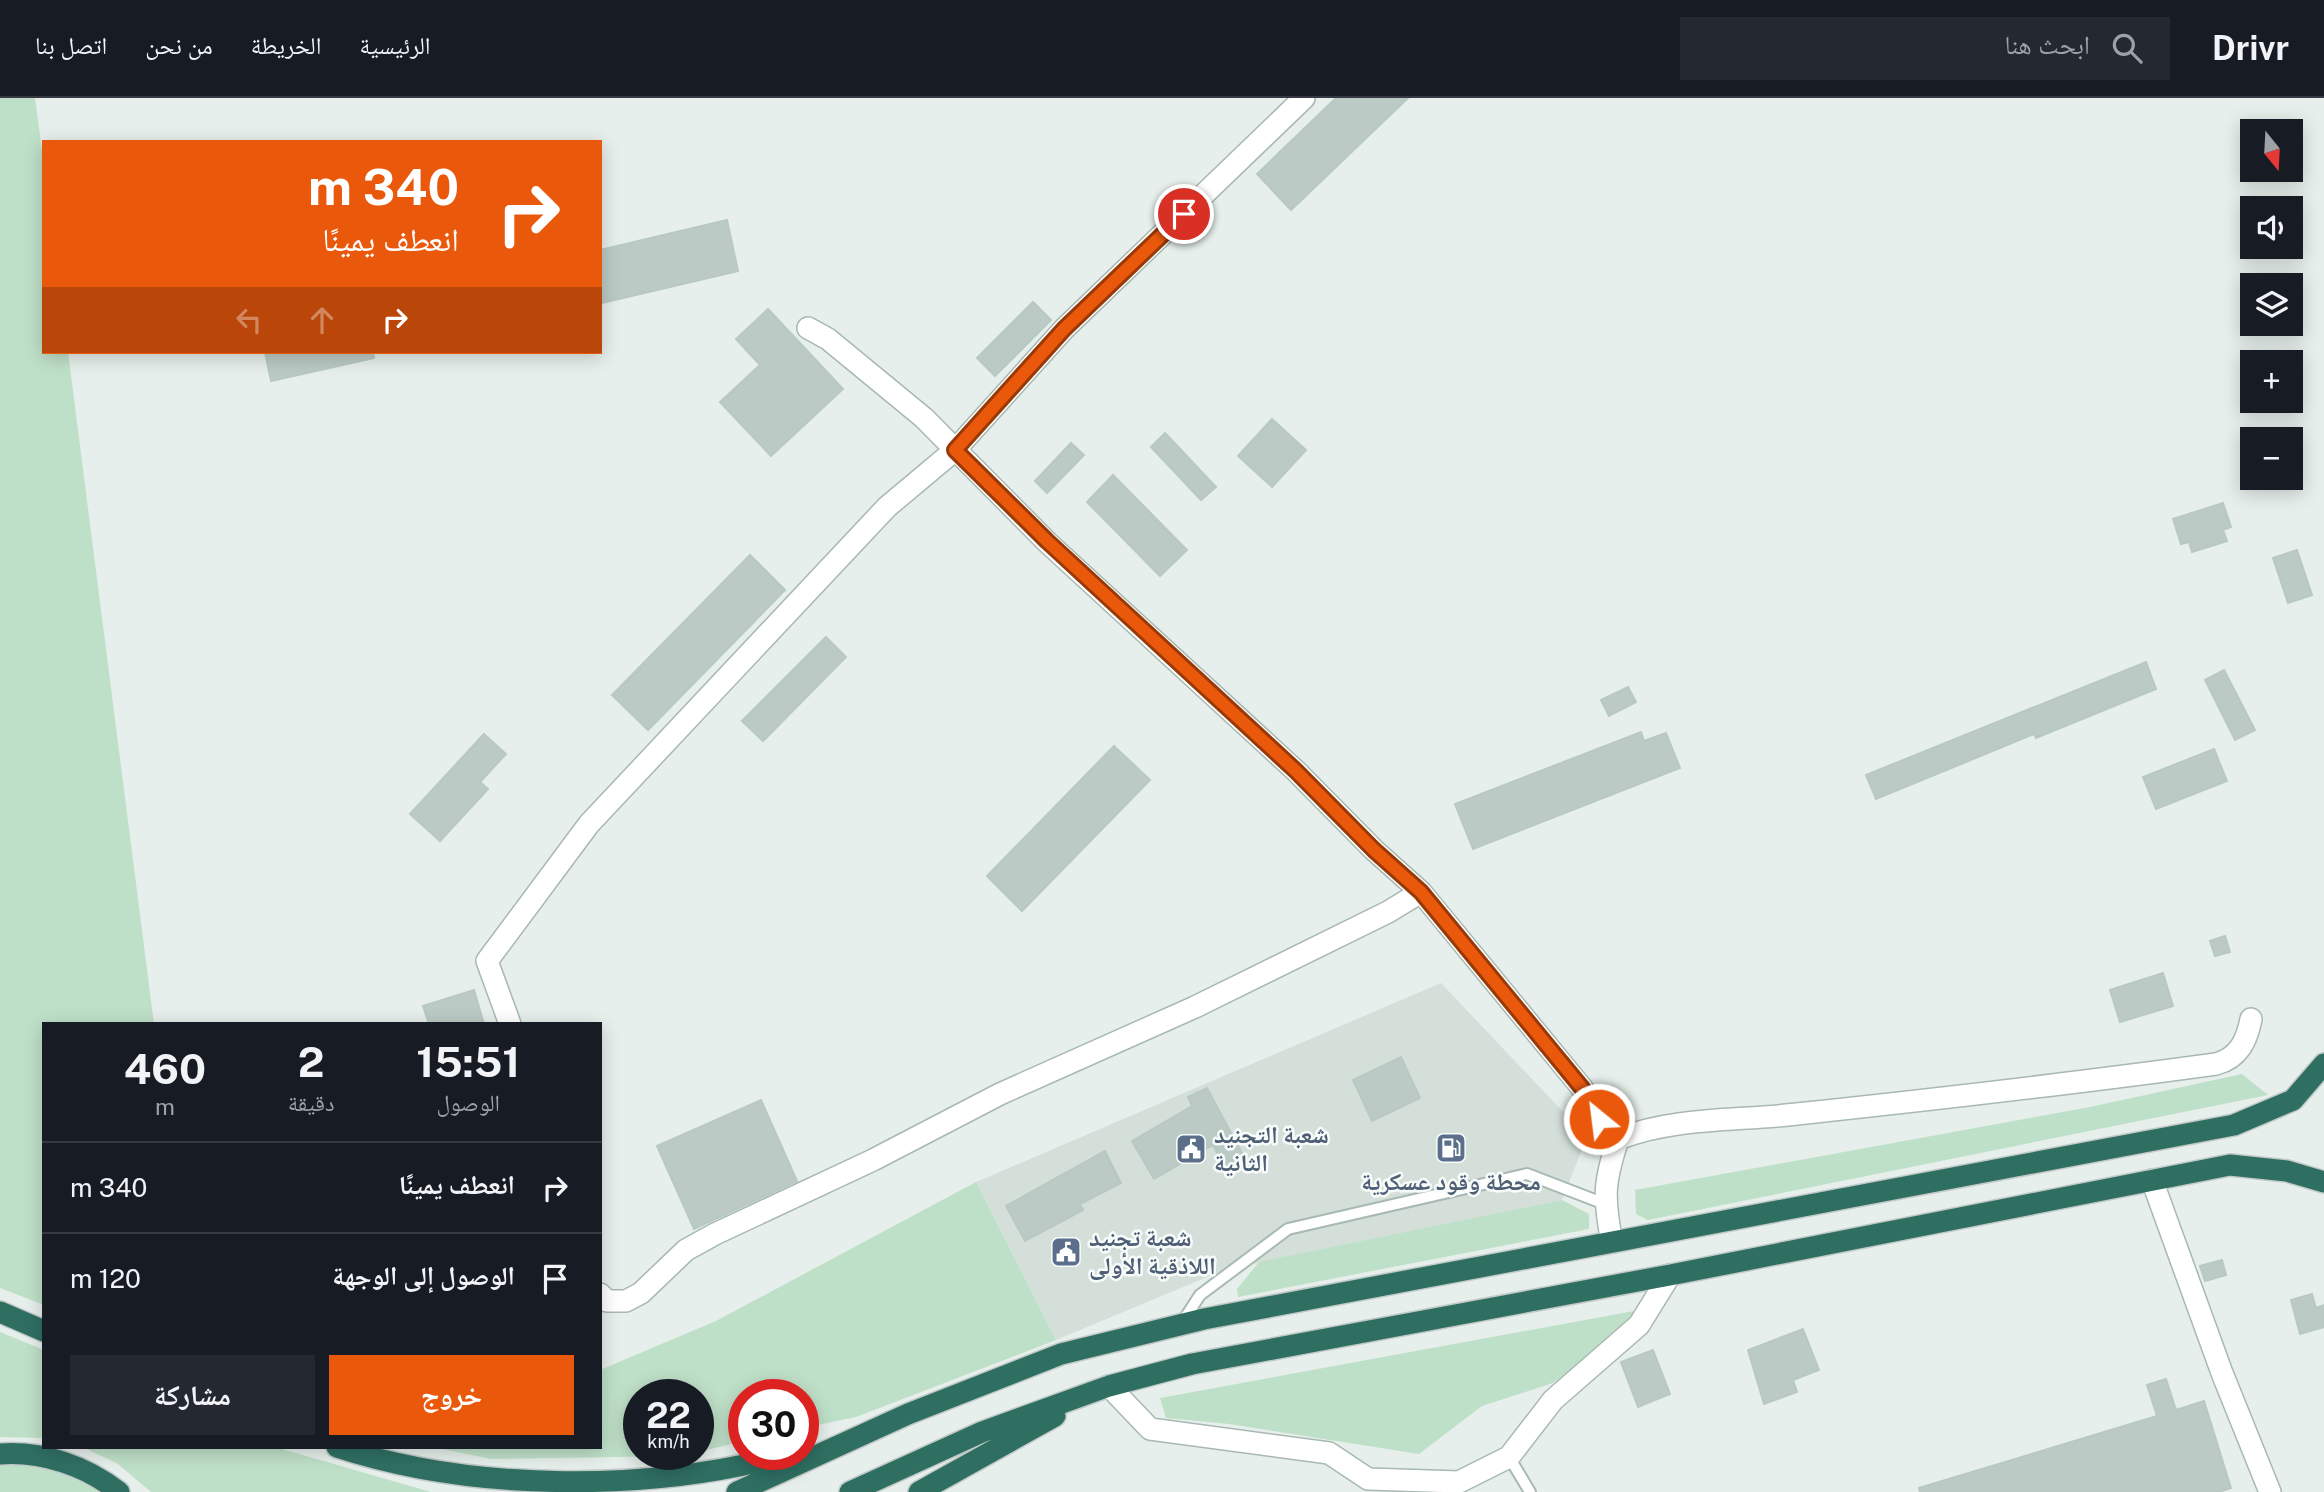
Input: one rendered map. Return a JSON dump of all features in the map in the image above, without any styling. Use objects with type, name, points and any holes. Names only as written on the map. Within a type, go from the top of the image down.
[{"type":"highway","points":[[819,1445],[908,1414],[1060,1354],[1181,1325],[2234,1125],[2293,1100],[2324,1063]]},
{"type":"highway","points":[[850,1492],[982,1432],[1109,1386],[1192,1364],[1670,1275],[2230,1165],[2287,1171],[2324,1182]]},
{"type":"highway","points":[[0,1312],[42,1330]]},
{"type":"highway","points":[[919,1492],[1109,1386]]},
{"type":"highway","points":[[737,1492],[908,1414]]},
{"type":"highway","points":[[346,1449],[440,1471],[503,1481],[570,1485],[699,1474],[728,1468]]},
{"type":"highway","points":[[0,1454],[34,1455],[60,1461],[84,1470],[119,1492]]},
{"type":"street","points":[[509,1022],[487,961],[589,824],[887,507],[955,450],[1064,329],[1304,98]]},
{"type":"street","points":[[808,328],[828,338],[924,418],[1047,541],[1296,771],[1374,850],[1421,892],[1582,1088],[1599,1119],[1618,1139]]},
{"type":"street","points":[[602,1296],[607,1301],[626,1301],[641,1293],[687,1250],[715,1234],[873,1160],[1000,1094],[1207,1001],[1388,912],[1421,892]]},
{"type":"street","points":[[1618,1139],[1665,1126],[1793,1115],[2227,1062],[2239,1051],[2248,1036],[2251,1019]]},
{"type":"street","points":[[1612,1242],[1605,1204],[1606,1176],[1618,1139]]},
{"type":"street","points":[[2152,1180],[2222,1373],[2270,1492]]},
{"type":"street","points":[[1109,1386],[1150,1429],[1329,1453],[1368,1479],[1460,1482],[1508,1457],[1553,1400],[1639,1325],[1670,1275]]},
{"type":"lane","points":[[1181,1325],[1200,1295],[1288,1229],[1527,1174],[1605,1204]]},
{"type":"lane","points":[[1508,1457],[1530,1492]]},
{"type":"shaded area","points":[[1441,983],[1587,1137],[1562,1200],[1224,1270],[1056,1340],[976,1182]]},
{"type":"green space","points":[[0,98],[35,98],[42,150],[42,354],[68,354],[154,1022],[42,1022],[42,1304],[0,1288]]},
{"type":"green space","points":[[2242,1074],[2268,1095],[1648,1220],[1636,1214],[1635,1190],[2090,1107]]},
{"type":"green space","points":[[976,1182],[1056,1340],[856,1417],[819,1425],[819,1379],[728,1379],[728,1445],[714,1448],[714,1379],[623,1379],[623,1457],[491,1459],[443,1449],[602,1449],[602,1369],[716,1321]]},
{"type":"green space","points":[[1562,1200],[1589,1214],[1589,1229],[1238,1297],[1237,1289],[1259,1262]]},
{"type":"green space","points":[[1634,1311],[1631,1326],[1553,1383],[1482,1406],[1419,1454],[1229,1424],[1166,1418],[1160,1398]]},
{"type":"green space","points":[[0,1332],[42,1349],[42,1438],[0,1437]]},
{"type":"green space","points":[[87,1449],[282,1449],[431,1492],[151,1492],[118,1464]]},
{"type":"green space","points":[[21,1464],[57,1471],[102,1492],[0,1492],[0,1466]]},
{"type":"building","points":[[1336,98],[1408,98],[1291,210],[1257,174]]},
{"type":"building","points":[[727,220],[738,271],[602,303],[602,250]]},
{"type":"building","points":[[1033,302],[1051,320],[995,376],[977,358]]},
{"type":"building","points":[[768,309],[843,389],[771,456],[720,402],[760,365],[736,339]]},
{"type":"building","points":[[265,354],[373,354],[374,358],[271,381]]},
{"type":"building","points":[[1272,419],[1306,450],[1272,487],[1238,456]]},
{"type":"building","points":[[1165,433],[1216,487],[1201,500],[1151,447]]},
{"type":"building","points":[[1071,443],[1084,455],[1047,493],[1035,481]]},
{"type":"building","points":[[1113,475],[1187,550],[1160,576],[1087,502]]},
{"type":"building","points":[[2223,503],[2231,527],[2223,530],[2227,541],[2192,552],[2189,542],[2181,544],[2173,519]]},
{"type":"building","points":[[2297,550],[2312,595],[2288,603],[2273,558]]},
{"type":"building","points":[[750,555],[785,590],[648,730],[612,695]]},
{"type":"building","points":[[826,637],[846,657],[763,741],[742,721]]},
{"type":"building","points":[[2146,662],[2156,689],[2036,738],[2034,734],[1876,799],[1866,775]]},
{"type":"building","points":[[2224,670],[2255,730],[2235,740],[2205,680]]},
{"type":"building","points":[[1628,687],[1636,702],[1609,716],[1601,700]]},
{"type":"building","points":[[1641,732],[1644,741],[1666,733],[1680,768],[1473,849],[1455,804]]},
{"type":"building","points":[[484,734],[506,754],[480,782],[488,789],[440,841],[410,814]]},
{"type":"building","points":[[1114,746],[1150,780],[1022,911],[987,876]]},
{"type":"building","points":[[2214,749],[2227,781],[2156,809],[2143,777]]},
{"type":"building","points":[[2225,936],[2230,952],[2215,956],[2210,941]]},
{"type":"building","points":[[2163,973],[2173,1006],[2120,1022],[2110,990]]},
{"type":"building","points":[[474,990],[483,1022],[428,1022],[423,1006]]},
{"type":"building","points":[[1401,1057],[1420,1098],[1372,1121],[1353,1080]]},
{"type":"building","points":[[1207,1088],[1245,1159],[1225,1169],[1213,1145],[1154,1179],[1132,1141],[1192,1106],[1188,1097]]},
{"type":"building","points":[[761,1100],[797,1181],[694,1229],[657,1146]]},
{"type":"building","points":[[1105,1151],[1121,1183],[1080,1204],[1083,1210],[1025,1241],[1006,1206]]},
{"type":"building","points":[[2222,1260],[2226,1275],[2205,1281],[2200,1266]]},
{"type":"building","points":[[2312,1294],[2316,1308],[2324,1305],[2324,1327],[2300,1334],[2291,1300]]},
{"type":"building","points":[[1803,1329],[1819,1370],[1793,1380],[1797,1392],[1764,1404],[1748,1350]]},
{"type":"building","points":[[1653,1350],[1670,1394],[1638,1407],[1621,1362]]},
{"type":"building","points":[[2166,1379],[2176,1410],[2204,1401],[2231,1488],[2219,1492],[1920,1492],[1919,1488],[2157,1416],[2147,1385]]},
{"type":"place","name":"محطة وقود عسكرية","points":[[1451,1148]]},
{"type":"place","name":"شعبة التجنيد الثانية","points":[[1191,1149]]},
{"type":"place","name":"شعبة تجنيد اللاذقية الأولى","points":[[1066,1252]]},
{"type":"route","points":[[1184,214],[1064,329],[955,450],[1047,541],[1296,771],[1374,850],[1421,892],[1582,1088],[1599,1119]]}]
